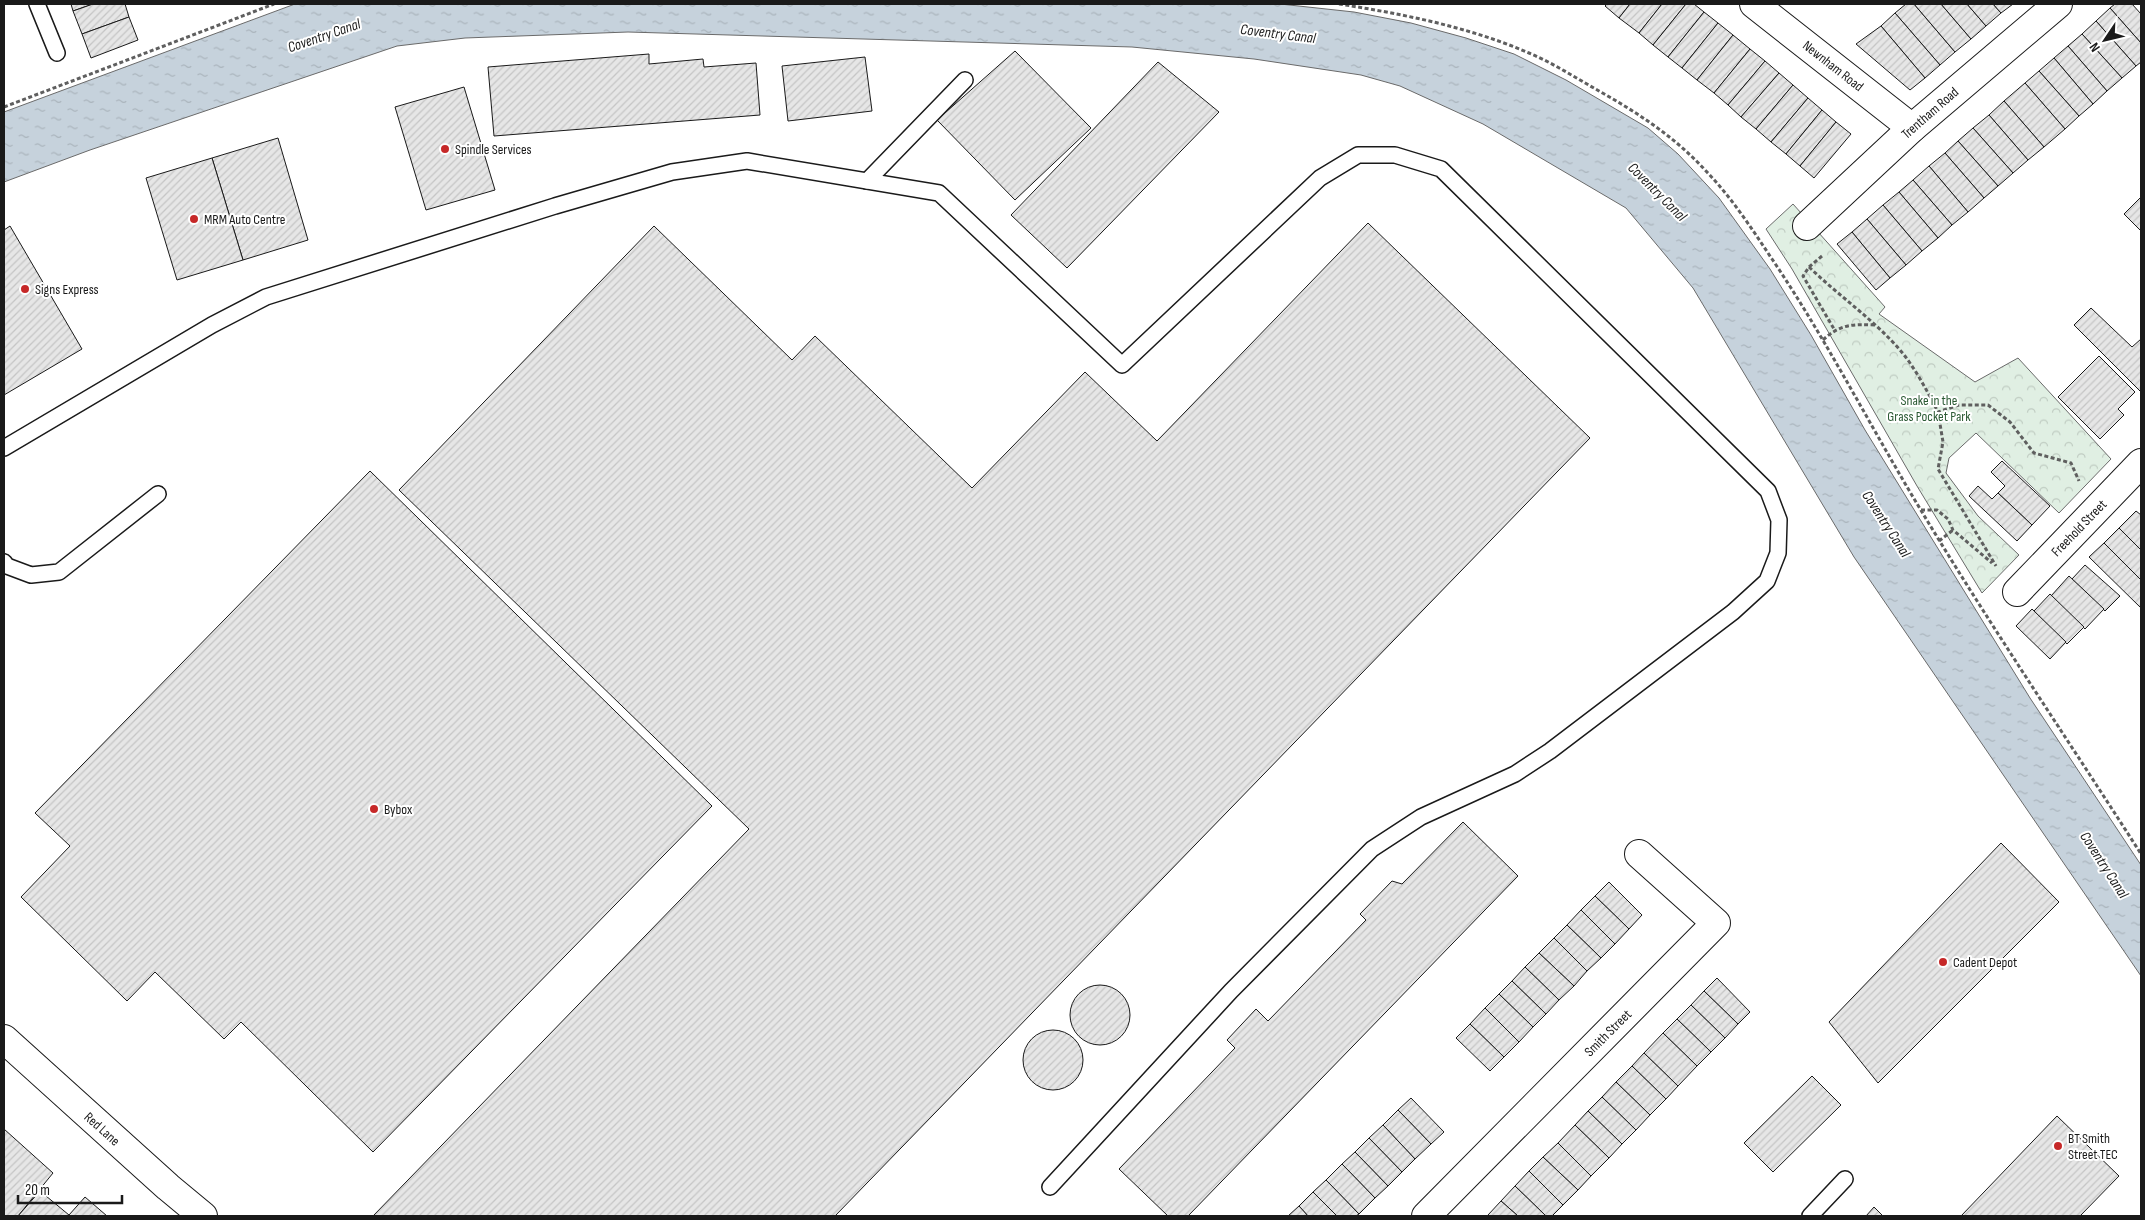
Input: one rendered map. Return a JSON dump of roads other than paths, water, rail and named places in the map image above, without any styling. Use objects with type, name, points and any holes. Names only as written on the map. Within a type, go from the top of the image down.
[{"type":"street","name":"Newnham Road","points":[[1754,4],[1912,128]]},
{"type":"street","name":"Trentham Road","points":[[1807,226],[1912,128],[2058,4]]},
{"type":"street","name":"Freehold Street","points":[[2017,592],[2141,463]]},
{"type":"street","name":"Smith Street","points":[[1426,1216],[1716,923],[1639,854]]},
{"type":"street","name":"Red Lane","points":[[4,1039],[161,1181],[203,1216]]},
{"type":"lane","points":[[37,4],[57,53]]},
{"type":"lane","points":[[867,181],[965,80]]},
{"type":"lane","points":[[4,448],[212,325],[266,297],[555,206],[672,172],[747,161],[939,193],[1122,365],[1320,178],[1328,173],[1358,155],[1395,154],[1442,169],[1768,491],[1779,520],[1778,553],[1767,581],[1733,612],[1550,751],[1515,774],[1421,817],[1372,848],[1231,991],[1050,1187]]},
{"type":"lane","points":[[4,562],[7,566],[32,575],[58,572],[158,494]]},
{"type":"lane","points":[[1810,1216],[1846,1179]]},
{"type":"water","name":"Coventry Canal","points":[[295,4],[1280,4],[1354,12],[1411,23],[1514,54],[1566,80],[1648,128],[1678,154],[1719,198],[1770,269],[1811,335],[1865,430],[2030,698],[2141,865],[2141,976],[1854,557],[1693,288],[1626,208],[1483,124],[1400,86],[1361,75],[1254,59],[1132,47],[628,32],[465,38],[397,46],[90,150],[4,182],[4,112]]},
{"type":"place","name":"Spindle Services","points":[[445,149]]},
{"type":"place","name":"MRM Auto Centre","points":[[194,219]]},
{"type":"place","name":"Signs Express","points":[[25,289]]},
{"type":"place","name":"Bybox","points":[[374,809]]},
{"type":"place","name":"Cadent Depot","points":[[1943,962]]},
{"type":"place","name":"BT Smith Street TEC","points":[[2058,1146]]},
{"type":"park label","name":"Snake in the Grass Pocket Park","points":[[1929,408]]}]
